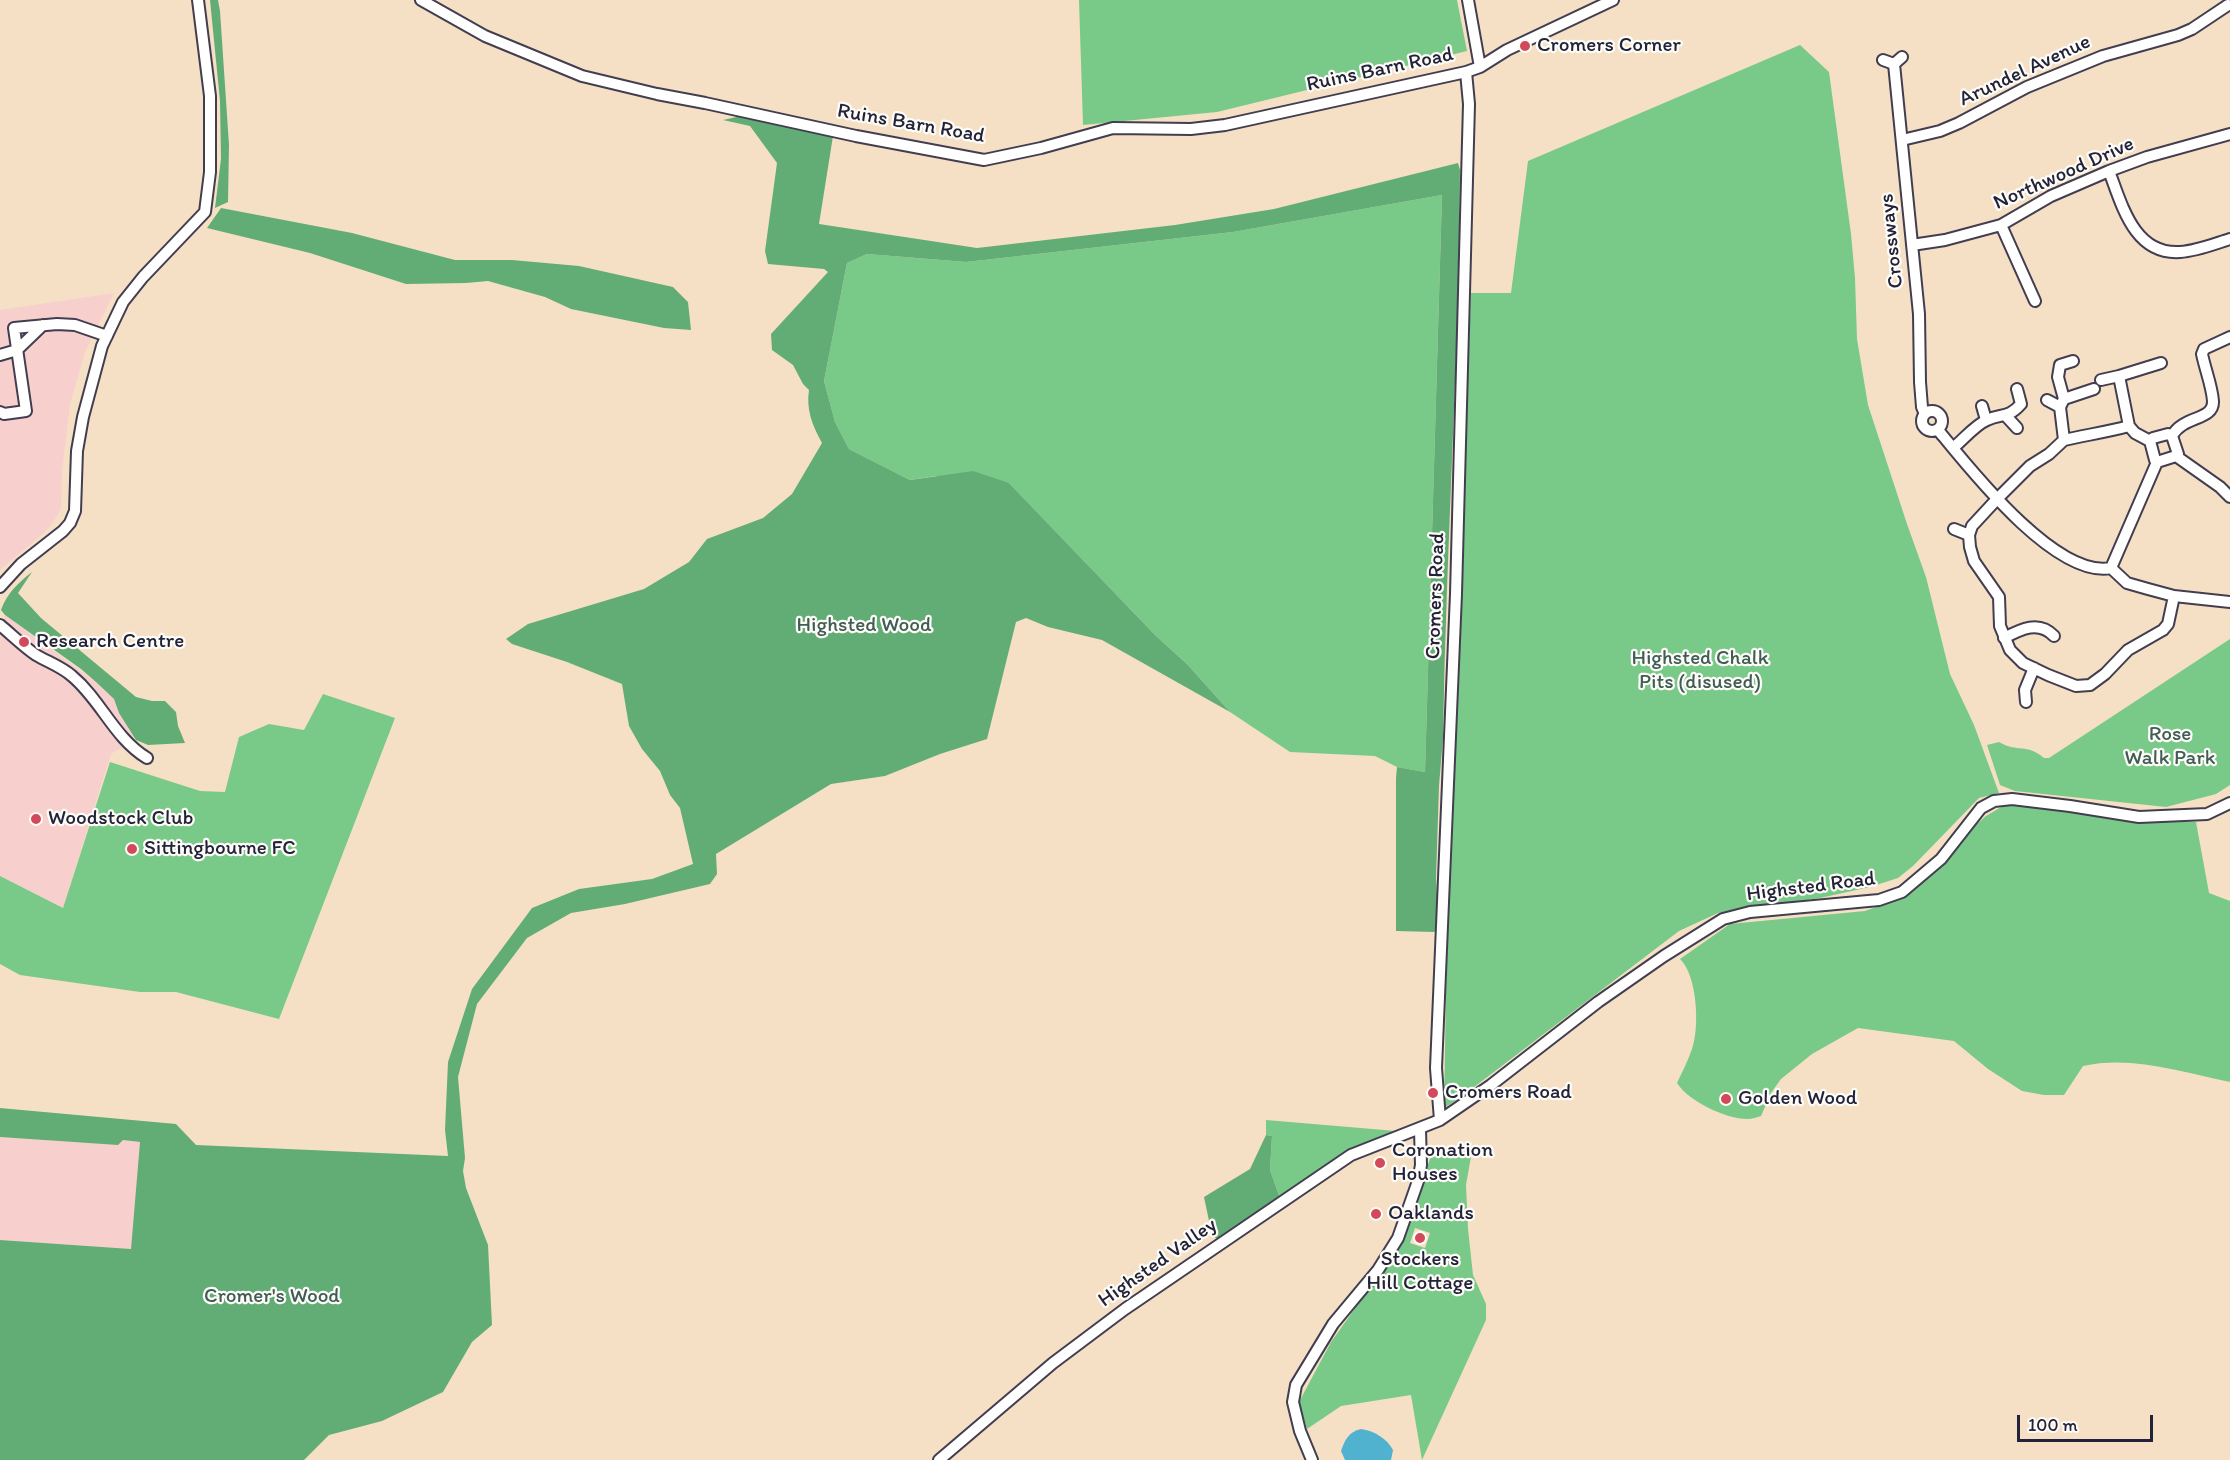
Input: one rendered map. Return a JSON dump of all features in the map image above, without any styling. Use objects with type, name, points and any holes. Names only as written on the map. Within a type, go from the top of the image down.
[{"type":"street","points":[[0,587],[21,564],[70,523],[75,511],[76,451],[83,417],[107,336],[123,302],[143,277],[205,212],[210,172],[210,96],[198,0]]},
{"type":"street","name":"Ruins Barn Road","points":[[421,0],[485,36],[582,76],[856,136],[984,160],[1041,148],[1113,128],[1191,129],[1225,125],[1466,72],[1613,0]]},
{"type":"street","points":[[1468,0],[1480,67]]},
{"type":"street","name":"Arundel Avenue","points":[[1902,140],[1940,131],[1959,123],[2027,87],[2093,59],[2178,35],[2192,29],[2227,4]]},
{"type":"street","name":"Crossways","points":[[1893,60],[1919,314],[1920,390],[1925,414],[1922,421],[1923,426],[1932,432],[1938,430],[1997,499],[2048,545],[2088,568],[2102,570],[2111,568]]},
{"type":"street","name":"Cromers Road","points":[[1440,1120],[1436,1068],[1456,594],[1468,116],[1466,72]]},
{"type":"street","name":"Northwood Drive","points":[[1912,245],[1945,240],[2001,225],[2050,196],[2109,171],[2147,157],[2230,134]]},
{"type":"street","points":[[2109,171],[2128,221],[2138,235],[2152,246],[2168,252],[2183,252],[2230,239]]},
{"type":"street","points":[[2001,225],[2035,302]]},
{"type":"street","points":[[0,355],[18,350],[43,325]]},
{"type":"street","points":[[0,412],[4,414],[26,411],[14,328],[75,325],[107,336]]},
{"type":"street","points":[[2172,436],[2180,425],[2211,411],[2213,402],[2202,354],[2204,349],[2230,337]]},
{"type":"street","points":[[2064,440],[2058,372],[2060,365],[2073,361]]},
{"type":"street","points":[[2047,400],[2062,403],[2119,376],[2161,363]]},
{"type":"street","points":[[2119,376],[2129,426],[2135,434],[2150,441]]},
{"type":"street","points":[[1953,448],[1986,420],[2006,416],[2015,411],[2021,404],[2017,389]]},
{"type":"street","points":[[1982,406],[1986,420]]},
{"type":"street","points":[[2006,416],[2017,428]]},
{"type":"street","points":[[2129,426],[2064,440],[2049,454],[2030,466],[1972,526],[1969,536],[1970,547],[1974,561],[2000,597],[2000,626],[2015,656],[2034,668],[2076,686],[2090,685],[2105,674],[2128,650],[2163,630],[2168,624],[2174,596]]},
{"type":"street","points":[[2150,441],[2168,434],[2172,436]]},
{"type":"street","points":[[2172,436],[2178,454],[2176,456]]},
{"type":"street","points":[[2150,441],[2157,462]]},
{"type":"street","points":[[2176,456],[2157,462],[2111,568],[2127,583],[2174,596],[2230,602]]},
{"type":"street","points":[[2176,456],[2220,487],[2230,497]]},
{"type":"street","points":[[1954,529],[1969,536]]},
{"type":"street","points":[[0,626],[35,654],[71,674],[93,696],[113,727],[136,752],[147,758]]},
{"type":"street","points":[[2004,638],[2035,626],[2045,629],[2054,636]]},
{"type":"street","points":[[2026,702],[2025,690],[2034,668]]},
{"type":"street","name":"Highsted Road","points":[[1420,1130],[1440,1120],[1491,1085],[1598,1002],[1664,956],[1723,919],[1750,912],[1879,900],[1902,892],[1941,859],[1981,808],[1994,801],[2012,800],[2070,806],[2139,818],[2207,814],[2230,804]]},
{"type":"street","points":[[1312,1460],[1300,1431],[1293,1402],[1296,1385],[1333,1324],[1378,1270],[1398,1238],[1418,1181],[1421,1166],[1420,1130]]},
{"type":"street","name":"Highsted Valley","points":[[939,1460],[1053,1364],[1171,1277],[1351,1155],[1420,1130]]},
{"type":"shaded area","points":[[114,293],[85,352],[70,404],[62,472],[61,509],[43,534],[0,570],[0,310]]},
{"type":"shaded area","points":[[5,615],[96,682],[114,699],[136,740],[111,754],[63,908],[0,876],[0,636]]},
{"type":"shaded area","points":[[0,1137],[118,1144],[123,1140],[140,1142],[131,1249],[0,1240]]},
{"type":"green space","points":[[210,0],[218,0],[220,11],[229,145],[228,202],[215,208],[221,159],[220,101]]},
{"type":"green space","points":[[1079,0],[1457,0],[1467,51],[1217,112],[1083,125]]},
{"type":"green space","name":"Highsted Chalk Pits (disused)","points":[[1800,45],[1829,72],[1851,234],[1857,339],[1868,405],[1926,577],[1950,674],[1974,725],[1999,793],[1979,798],[1913,866],[1898,878],[1820,898],[1718,913],[1679,931],[1444,1108],[1447,930],[1471,293],[1511,293],[1528,161]]},
{"type":"green space","points":[[741,116],[833,136],[819,224],[977,248],[1175,225],[1274,209],[1458,163],[1460,170],[1457,312],[1443,738],[1436,878],[1439,928],[1434,932],[1396,931],[1396,778],[1397,767],[1425,772],[1442,195],[1233,232],[966,262],[867,254],[847,263],[824,381],[835,422],[849,449],[910,480],[973,471],[1009,483],[1156,636],[1187,664],[1230,712],[1102,640],[1048,627],[1026,618],[1016,622],[987,739],[940,754],[885,776],[831,784],[716,854],[717,874],[710,884],[625,904],[571,913],[527,938],[477,1004],[458,1077],[465,1158],[463,1171],[466,1188],[488,1245],[492,1325],[472,1342],[443,1392],[382,1421],[329,1435],[304,1460],[0,1460],[0,1240],[131,1249],[140,1142],[123,1140],[118,1145],[0,1137],[0,1108],[176,1124],[196,1145],[448,1156],[445,1130],[448,1062],[472,989],[532,908],[579,889],[652,879],[693,864],[680,808],[670,795],[660,771],[642,749],[629,726],[622,684],[567,662],[512,644],[506,639],[528,624],[644,589],[689,562],[707,539],[763,518],[792,494],[822,443],[811,417],[808,404],[809,390],[803,384],[793,365],[772,350],[771,334],[828,272],[824,269],[768,264],[765,251],[777,163],[750,126],[723,120]]},
{"type":"green space","points":[[1442,195],[1425,772],[1397,767],[1375,756],[1290,752],[1230,712],[1187,664],[1156,636],[1009,483],[936,476],[910,480],[849,449],[835,422],[824,381],[847,263],[867,254],[966,262],[1233,232]]},
{"type":"green space","points":[[221,208],[352,233],[455,260],[512,260],[579,266],[673,287],[688,302],[691,330],[664,328],[571,309],[545,297],[488,281],[406,284],[310,253],[207,228]]},
{"type":"green space","points":[[32,572],[18,593],[41,618],[136,697],[165,701],[176,712],[178,726],[185,743],[148,745],[136,740],[119,713],[114,699],[81,669],[5,615],[1,610],[6,598]]},
{"type":"green space","name":"Rose Walk Park","points":[[2230,639],[2230,785],[2216,794],[2166,807],[2015,791],[2000,785],[1987,745],[1999,742],[2011,747],[2027,749],[2044,758],[2049,758]]},
{"type":"green space","points":[[323,694],[395,718],[279,1019],[176,992],[140,992],[20,975],[0,964],[0,876],[63,908],[110,762],[200,791],[225,792],[239,737],[269,724],[304,730]]},
{"type":"green space","points":[[2008,803],[2139,821],[2196,822],[2209,893],[2230,901],[2230,1082],[2156,1066],[2119,1062],[2101,1063],[2083,1066],[2064,1095],[2044,1095],[2022,1091],[1988,1069],[1954,1041],[1858,1028],[1812,1054],[1781,1079],[1771,1093],[1761,1116],[1747,1119],[1729,1116],[1708,1108],[1682,1090],[1677,1083],[1692,1049],[1696,1015],[1690,977],[1680,959],[1730,924],[1865,911],[1908,895],[1938,870],[1963,836],[1986,816]]},
{"type":"green space","points":[[1266,1120],[1396,1131],[1350,1152],[1280,1198],[1270,1170],[1272,1136],[1266,1135]]},
{"type":"green space","points":[[1266,1135],[1272,1136],[1270,1170],[1280,1198],[1217,1239],[1212,1235],[1204,1197],[1250,1169]]},
{"type":"green space","points":[[1472,1151],[1466,1185],[1468,1229],[1473,1275],[1486,1304],[1486,1320],[1422,1460],[1411,1395],[1341,1406],[1307,1429],[1299,1402],[1331,1342],[1401,1244],[1432,1153]],"holes":[[[1415,1228],[1430,1233],[1425,1248],[1410,1243]]]},
{"type":"water","points":[[1361,1429],[1380,1436],[1387,1442],[1393,1450],[1391,1460],[1345,1460],[1341,1451],[1344,1443],[1350,1434]]},
{"type":"place","name":"Cromers Corner","points":[[1525,46]]},
{"type":"place","name":"Research Centre","points":[[24,642]]},
{"type":"place","name":"Woodstock Club","points":[[36,819]]},
{"type":"place","name":"Sittingbourne FC","points":[[132,849]]},
{"type":"place","name":"Cromers Road","points":[[1433,1093]]},
{"type":"place","name":"Golden Wood","points":[[1726,1099]]},
{"type":"place","name":"Coronation Houses","points":[[1380,1163]]},
{"type":"place","name":"Oaklands","points":[[1376,1214]]},
{"type":"place","name":"Stockers Hill Cottage","points":[[1420,1238]]},
{"type":"park label","name":"Highsted Wood","points":[[864,626]]},
{"type":"park label","name":"Cromer's Wood","points":[[272,1297]]}]
